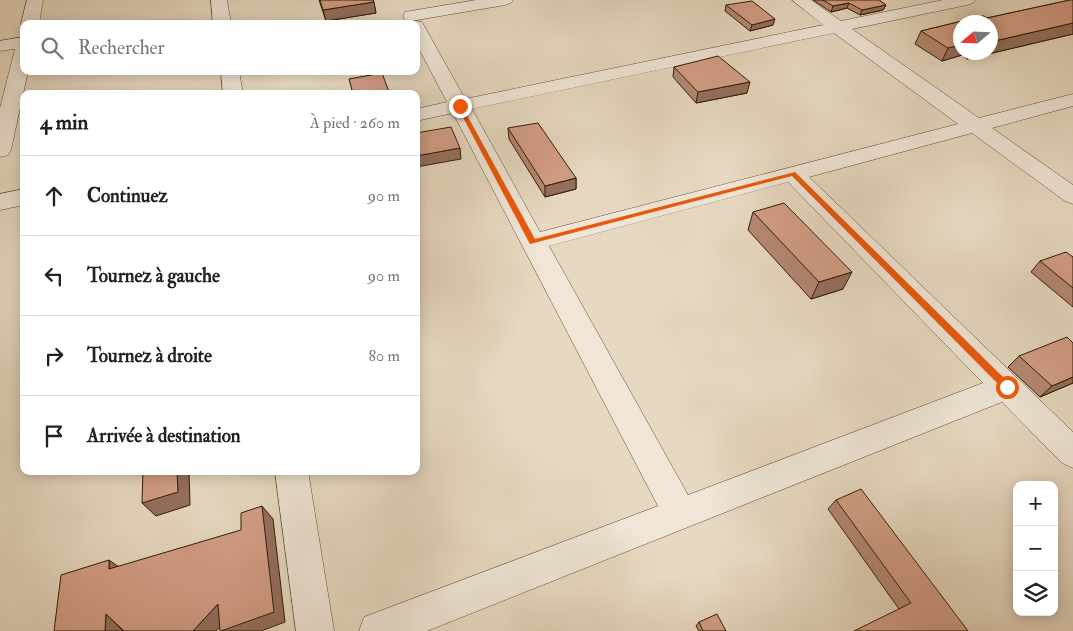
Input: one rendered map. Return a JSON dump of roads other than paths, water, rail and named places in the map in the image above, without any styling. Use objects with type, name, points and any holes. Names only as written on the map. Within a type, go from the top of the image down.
[{"type":"street","points":[[31,20],[35,0]]},
{"type":"street","points":[[219,0],[222,20]]},
{"type":"street","points":[[402,0],[413,20]]},
{"type":"street","points":[[420,21],[505,0]]},
{"type":"street","points":[[800,0],[1073,196]]},
{"type":"street","points":[[420,114],[967,0]]},
{"type":"street","points":[[420,33],[680,514]]},
{"type":"street","points":[[0,46],[20,43]]},
{"type":"street","points":[[0,150],[8,83],[20,58]]},
{"type":"street","points":[[231,75],[232,90]]},
{"type":"street","points":[[533,242],[1073,100]]},
{"type":"street","points":[[793,174],[1073,453]]},
{"type":"street","points":[[0,202],[20,198]]},
{"type":"street","points":[[378,631],[1007,387]]},
{"type":"street","points":[[292,475],[315,631]]}]
